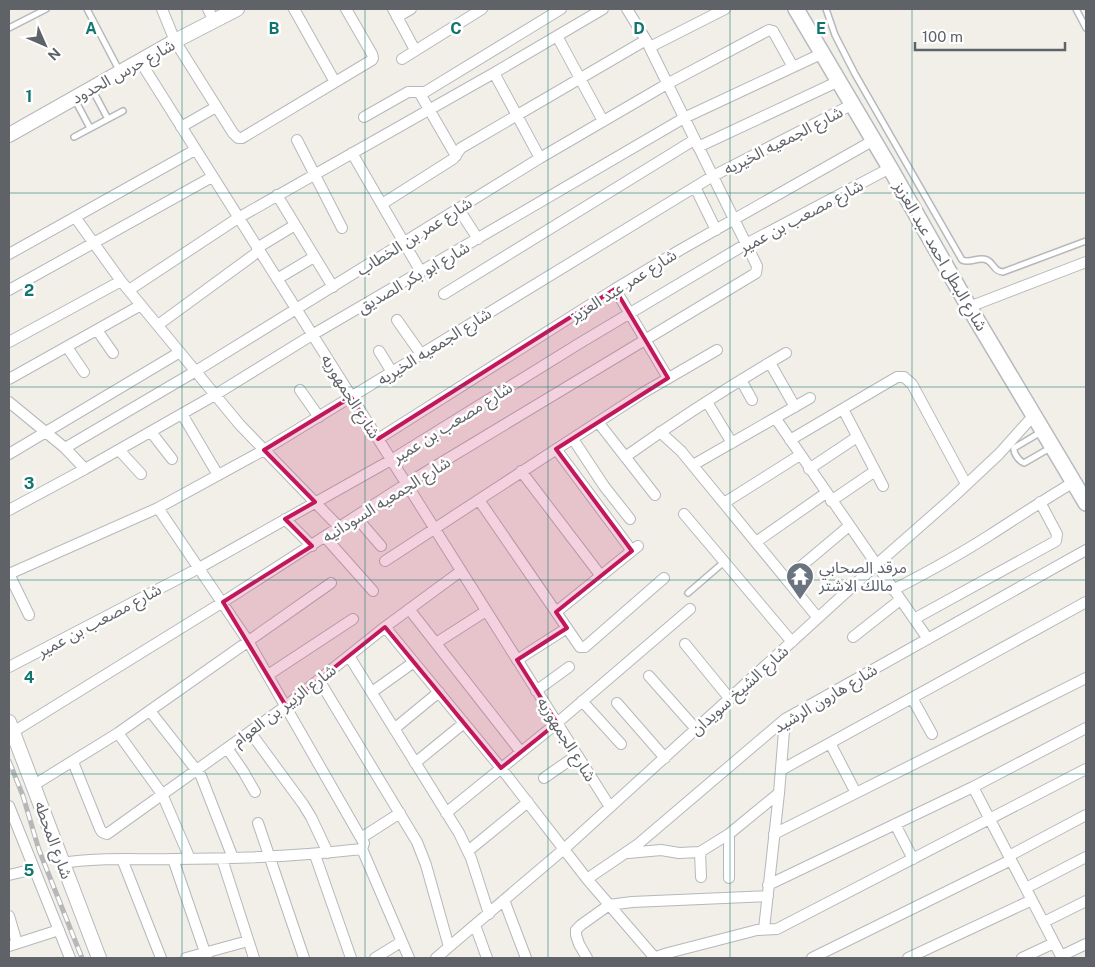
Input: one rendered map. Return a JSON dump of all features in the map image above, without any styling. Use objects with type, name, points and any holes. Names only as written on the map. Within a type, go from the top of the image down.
[{"type":"main road","name":"شارع البطل احمد عبد العزيز","points":[[796,9],[874,140],[969,307],[1086,503]]},
{"type":"street","points":[[162,9],[175,41],[216,107],[238,138],[242,138],[373,58],[346,9]]},
{"type":"street","name":"شارع حرس الحدود","points":[[9,135],[175,41],[211,15],[237,9]]},
{"type":"street","points":[[294,9],[335,82]]},
{"type":"street","points":[[411,9],[395,13],[415,50]]},
{"type":"street","points":[[402,59],[482,9]]},
{"type":"street","points":[[364,117],[408,92],[425,92],[561,9]]},
{"type":"street","points":[[129,290],[238,218],[603,9]]},
{"type":"street","points":[[382,204],[456,156],[461,148],[517,117],[580,78],[648,43],[725,9]]},
{"type":"street","points":[[631,10],[746,244]]},
{"type":"street","name":"شارع عمر بن الخطاب","points":[[65,448],[196,371],[540,158],[668,84],[766,31],[773,31],[794,67]]},
{"type":"street","points":[[557,36],[603,121]]},
{"type":"street","name":"شارع ابو بكر الصديق","points":[[9,510],[215,395],[312,335],[684,118],[823,53]]},
{"type":"street","name":"شارع الجمهوريه","points":[[140,61],[610,807]]},
{"type":"street","points":[[494,73],[540,158]]},
{"type":"street","points":[[444,294],[696,143],[839,81]]},
{"type":"street","points":[[419,92],[456,156]]},
{"type":"street","name":"شارع الجمعيه الخيريه","points":[[9,574],[158,508],[264,450],[694,186],[853,104]]},
{"type":"street","points":[[181,127],[216,107]]},
{"type":"street","points":[[297,140],[342,228]]},
{"type":"street","name":"شارع عمر عبد العزيز","points":[[378,439],[615,289],[874,140]]},
{"type":"street","points":[[9,254],[195,150]]},
{"type":"street","points":[[352,153],[421,272]]},
{"type":"street","name":"شارع مصعب بن عمير","points":[[9,667],[199,568],[391,460],[746,244],[890,168]]},
{"type":"street","points":[[9,290],[212,177]]},
{"type":"street","points":[[694,186],[716,230]]},
{"type":"street","points":[[277,195],[333,287]]},
{"type":"street","points":[[458,208],[478,239]]},
{"type":"street","points":[[75,217],[121,281],[215,395],[264,450],[340,528]]},
{"type":"street","points":[[158,324],[295,225]]},
{"type":"street","name":"شارع الجمعيه السودانيه","points":[[11,727],[223,602],[406,484],[752,275],[758,266],[746,244]]},
{"type":"street","points":[[277,280],[314,257]]},
{"type":"street","points":[[969,307],[1086,262]]},
{"type":"street","points":[[9,342],[121,281]]},
{"type":"street","points":[[615,289],[668,378]]},
{"type":"street","points":[[9,379],[141,305]]},
{"type":"street","points":[[397,320],[421,354]]},
{"type":"street","points":[[97,330],[113,353]]},
{"type":"street","points":[[67,347],[84,372]]},
{"type":"street","points":[[385,561],[598,422],[717,350]]},
{"type":"street","points":[[379,351],[392,372]]},
{"type":"street","points":[[9,454],[180,352]]},
{"type":"street","points":[[625,457],[660,432],[786,353]]},
{"type":"street","points":[[770,363],[795,407]]},
{"type":"street","points":[[790,440],[898,377],[904,377],[910,380],[966,484]]},
{"type":"street","points":[[741,380],[752,400]]},
{"type":"street","points":[[300,390],[319,417]]},
{"type":"street","points":[[693,465],[810,398]]},
{"type":"street","points":[[9,402],[65,448],[85,469]]},
{"type":"street","points":[[708,402],[732,443]]},
{"type":"street","points":[[843,409],[883,486]]},
{"type":"street","points":[[182,414],[218,475]]},
{"type":"street","name":"شارع الشيخ سويدان","points":[[444,954],[564,849],[999,454],[1034,415]]},
{"type":"street","points":[[776,419],[828,497],[928,639]]},
{"type":"street","points":[[598,422],[655,495]]},
{"type":"street","points":[[151,432],[172,459]]},
{"type":"street","points":[[660,432],[693,465],[818,618]]},
{"type":"street","points":[[809,469],[857,437]]},
{"type":"street","points":[[573,439],[604,486],[630,519]]},
{"type":"street","points":[[556,449],[635,549],[556,612]]},
{"type":"street","points":[[119,450],[141,474]]},
{"type":"street","points":[[724,503],[800,456]]},
{"type":"street","points":[[521,471],[601,576]]},
{"type":"street","points":[[756,542],[828,497],[875,471]]},
{"type":"street","points":[[893,590],[990,536],[1040,502],[1074,482]]},
{"type":"street","points":[[479,500],[582,648],[664,578]]},
{"type":"street","points":[[914,619],[1056,541],[1056,534],[1040,502]]},
{"type":"street","points":[[158,508],[248,641],[362,838],[364,844],[362,849],[409,958]]},
{"type":"street","points":[[684,514],[792,642]]},
{"type":"street","points":[[356,518],[381,546]]},
{"type":"street","points":[[285,519],[312,546]]},
{"type":"street","points":[[786,579],[849,526]]},
{"type":"street","points":[[325,538],[373,591]]},
{"type":"street","name":"شارع هارون الرشيد","points":[[587,879],[627,853],[785,719],[1086,550]]},
{"type":"street","name":"شارع الزبير بن العوام","points":[[72,762],[100,828],[104,833],[110,832],[286,706],[385,627],[461,571]]},
{"type":"street","points":[[9,574],[30,615]]},
{"type":"street","points":[[34,785],[118,733],[331,584]]},
{"type":"street","points":[[853,637],[900,600]]},
{"type":"street","points":[[781,770],[1086,602]]},
{"type":"street","points":[[409,609],[521,752]]},
{"type":"street","points":[[446,813],[557,723],[690,609]]},
{"type":"street","points":[[436,643],[486,611]]},
{"type":"street","points":[[268,674],[353,619]]},
{"type":"street","points":[[385,627],[501,768],[587,879],[654,958],[668,952],[764,929],[777,929],[1086,769]]},
{"type":"street","points":[[517,660],[567,628]]},
{"type":"street","points":[[685,644],[730,698]]},
{"type":"street","points":[[349,656],[468,851],[489,914]]},
{"type":"street","points":[[372,692],[414,662]]},
{"type":"street","points":[[536,691],[569,668]]},
{"type":"street","points":[[650,676],[696,730]]},
{"type":"street","points":[[774,834],[1086,678]]},
{"type":"street","points":[[319,680],[423,854],[444,954]]},
{"type":"street","points":[[394,728],[439,692]]},
{"type":"street","points":[[912,698],[932,734]]},
{"type":"street","points":[[582,701],[621,744]]},
{"type":"street","points":[[617,704],[665,758]]},
{"type":"street","points":[[150,711],[196,769],[204,783],[233,858]]},
{"type":"street","points":[[764,929],[785,719]]},
{"type":"street","points":[[415,763],[464,723]]},
{"type":"street","name":"شارع المحطه","points":[[11,727],[99,958]]},
{"type":"street","points":[[587,958],[579,944],[576,930],[609,905],[768,890],[1086,728]]},
{"type":"street","points":[[250,732],[303,804],[328,852]]},
{"type":"street","points":[[118,733],[162,794],[190,859]]},
{"type":"street","points":[[830,743],[856,793]]},
{"type":"street","points":[[227,748],[244,771],[255,792]]},
{"type":"street","points":[[544,778],[577,755]]},
{"type":"street","points":[[973,787],[1062,957],[1086,944]]},
{"type":"street","points":[[627,853],[661,850],[679,853],[700,852],[729,834],[779,793]]},
{"type":"street","points":[[468,851],[528,802]]},
{"type":"street","points":[[9,806],[13,828],[34,869],[70,958]]},
{"type":"street","points":[[362,838],[400,813]]},
{"type":"street","points":[[812,958],[1010,858],[1086,815]]},
{"type":"street","points":[[258,823],[268,857],[304,958]]},
{"type":"street","points":[[895,824],[912,859]]},
{"type":"street","points":[[729,834],[730,878]]},
{"type":"street","points":[[62,863],[122,859],[268,857],[362,849]]},
{"type":"street","points":[[700,852],[701,876]]},
{"type":"street","points":[[315,854],[351,958]]},
{"type":"street","points":[[1026,888],[1086,858]]},
{"type":"street","points":[[122,859],[161,958]]},
{"type":"street","points":[[173,859],[206,956]]},
{"type":"street","points":[[222,859],[254,958]]},
{"type":"street","points":[[9,875],[34,869]]},
{"type":"street","points":[[504,900],[526,958]]},
{"type":"street","points":[[908,958],[1032,900]]},
{"type":"street","points":[[1044,922],[1086,901]]},
{"type":"street","points":[[9,916],[13,945],[59,930]]},
{"type":"street","points":[[475,925],[487,958]]},
{"type":"street","points":[[186,958],[206,956],[248,941]]},
{"type":"street","points":[[375,958],[401,942]]},
{"type":"street","points":[[1022,958],[1054,943]]},
{"type":"lane","points":[[9,28],[46,9]]},
{"type":"lane","points":[[86,9],[120,73]]},
{"type":"lane","points":[[826,9],[835,35],[855,74],[962,260],[969,262],[983,259],[990,262],[994,269],[1003,272],[1086,241]]},
{"type":"lane","points":[[1076,9],[1086,28]]},
{"type":"lane","points":[[92,89],[108,119]]},
{"type":"lane","points":[[74,98],[90,128]]},
{"type":"lane","points":[[74,137],[123,111]]},
{"type":"lane","points":[[1043,430],[1014,448],[1020,461],[1024,463],[1053,446]]},
{"type":"lane","points":[[688,593],[724,562]]},
{"type":"highlighted area","points":[[615,289],[668,378],[556,449],[632,551],[556,612],[567,628],[517,660],[557,723],[501,768],[385,627],[286,706],[223,602],[312,546],[285,519],[315,502],[264,450],[351,397],[378,439]]},
{"type":"railway","points":[[9,761],[23,796],[39,850],[82,958]]},
{"type":"place","name":"مرقد الصحابي مالك الاشتر","points":[[800,600]]}]
